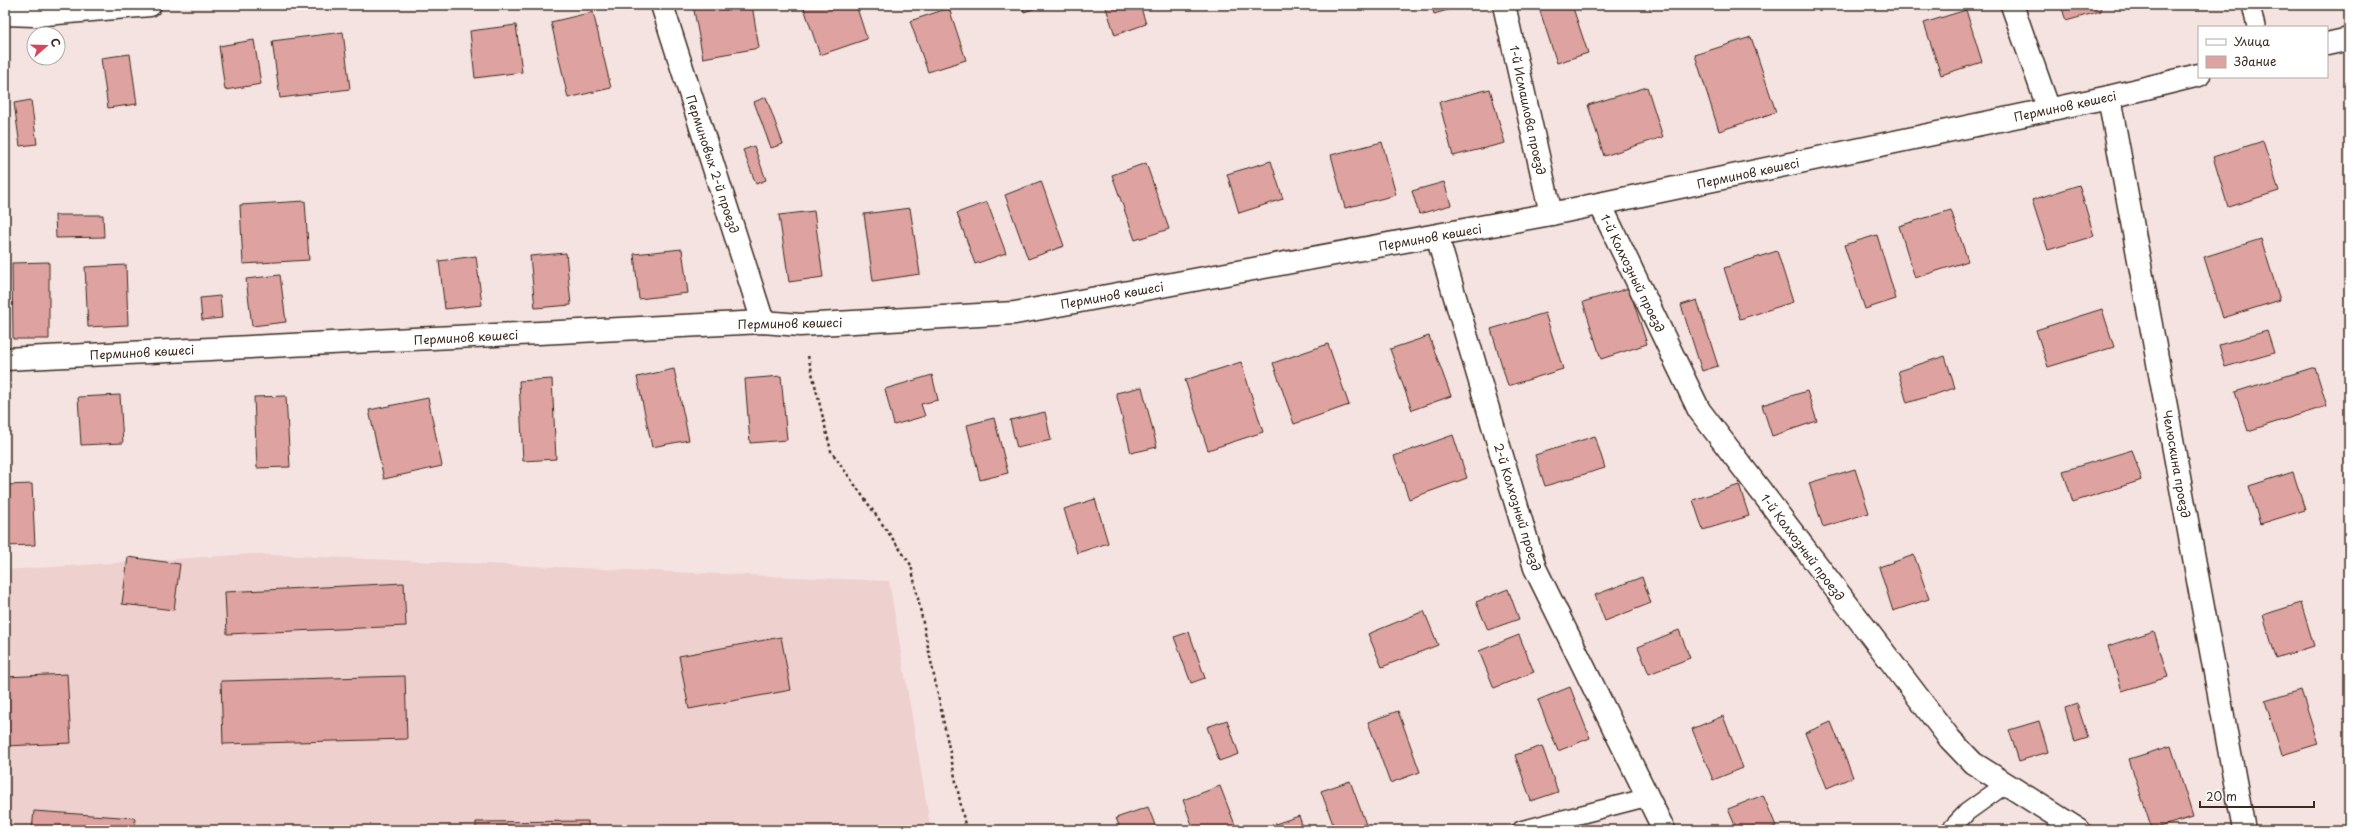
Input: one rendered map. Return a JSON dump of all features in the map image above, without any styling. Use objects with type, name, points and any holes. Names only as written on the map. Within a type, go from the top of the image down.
[{"type":"street","points":[[5,14],[34,15],[150,5]]},
{"type":"street","name":"Перминовых 2-й проезд","points":[[662,5],[764,322]]},
{"type":"street","name":"1-й Исмаилова проезд","points":[[1504,5],[1551,214]]},
{"type":"street","points":[[2012,5],[2049,110]]},
{"type":"street","points":[[2328,44],[2349,39]]},
{"type":"street","name":"Перминов көшесі","points":[[5,359],[764,322],[800,325],[1015,313],[1551,214],[2049,110],[2198,75]]},
{"type":"street","name":"Челюскина проезд","points":[[2109,97],[2244,830]]},
{"type":"street","name":"1-й Колхозный проезд","points":[[1600,204],[1699,410],[1950,739],[1973,763],[2079,830]]},
{"type":"street","name":"2-й Колхозный проезд","points":[[1437,236],[1535,568],[1664,830]]},
{"type":"lane","points":[[2251,5],[2256,26]]},
{"type":"lane","points":[[1950,830],[1967,812],[2006,784]]},
{"type":"lane","points":[[1521,830],[1648,797]]},
{"type":"path","points":[[800,325],[831,451],[911,565],[966,830]]},
{"type":"shaded area","points":[[251,554],[889,581],[931,830],[5,830],[5,570]]},
{"type":"building","points":[[693,5],[752,5],[759,48],[703,58]]},
{"type":"building","points":[[803,5],[856,5],[867,39],[820,55]]},
{"type":"building","points":[[1022,5],[1045,5],[1024,12]]},
{"type":"building","points":[[1105,5],[1140,5],[1146,24],[1115,35]]},
{"type":"building","points":[[1432,5],[1461,5],[1461,6],[1434,14]]},
{"type":"building","points":[[1538,5],[1572,5],[1588,53],[1557,63]]},
{"type":"building","points":[[2061,5],[2100,5],[2101,11],[2066,21]]},
{"type":"building","points":[[949,8],[966,60],[928,72],[910,21]]},
{"type":"building","points":[[1966,10],[1982,62],[1941,75],[1924,23]]},
{"type":"building","points":[[593,12],[611,88],[568,98],[551,22]]},
{"type":"building","points":[[516,25],[522,72],[475,78],[470,31]]},
{"type":"building","points":[[343,32],[350,89],[280,98],[272,41]]},
{"type":"building","points":[[1751,37],[1776,112],[1719,131],[1695,55]]},
{"type":"building","points":[[254,40],[261,84],[225,90],[219,46]]},
{"type":"building","points":[[130,54],[137,104],[108,108],[101,58]]},
{"type":"building","points":[[1647,87],[1663,137],[1604,156],[1588,105]]},
{"type":"building","points":[[1490,89],[1505,143],[1453,156],[1439,102]]},
{"type":"building","points":[[766,97],[783,144],[771,148],[754,102]]},
{"type":"building","points":[[31,100],[37,144],[20,146],[14,103]]},
{"type":"building","points":[[2263,141],[2279,191],[2228,207],[2213,157]]},
{"type":"building","points":[[1382,142],[1396,195],[1345,208],[1331,155]]},
{"type":"building","points":[[754,146],[766,180],[756,184],[743,150]]},
{"type":"building","points":[[1271,161],[1283,199],[1239,213],[1227,174]]},
{"type":"building","points":[[1146,163],[1169,229],[1135,240],[1112,175]]},
{"type":"building","points":[[1041,181],[1064,246],[1028,259],[1005,195]]},
{"type":"building","points":[[1444,182],[1451,205],[1419,214],[1412,191]]},
{"type":"building","points":[[2079,185],[2094,236],[2048,250],[2032,200]]},
{"type":"building","points":[[305,201],[309,260],[243,264],[240,205]]},
{"type":"building","points":[[987,202],[1006,253],[975,264],[957,213]]},
{"type":"building","points":[[910,208],[920,274],[873,281],[864,214]]},
{"type":"building","points":[[1951,210],[1968,261],[1915,278],[1899,226]]},
{"type":"building","points":[[814,211],[823,277],[789,282],[779,215]]},
{"type":"building","points":[[55,215],[103,215],[104,237],[56,238]]},
{"type":"building","points":[[1877,235],[1896,299],[1865,309],[1844,245]]},
{"type":"building","points":[[2261,239],[2280,300],[2223,318],[2204,257]]},
{"type":"building","points":[[682,249],[688,293],[639,299],[634,254]]},
{"type":"building","points":[[1777,251],[1793,302],[1740,319],[1724,268]]},
{"type":"building","points":[[566,253],[571,305],[535,308],[530,256]]},
{"type":"building","points":[[476,256],[482,305],[445,309],[439,261]]},
{"type":"building","points":[[49,262],[49,339],[13,339],[12,263]]},
{"type":"building","points":[[126,265],[128,325],[88,327],[85,267]]},
{"type":"building","points":[[280,275],[286,322],[252,326],[246,279]]},
{"type":"building","points":[[1629,288],[1647,344],[1601,359],[1583,302]]},
{"type":"building","points":[[220,296],[222,318],[202,320],[200,298]]},
{"type":"building","points":[[1697,300],[1718,366],[1702,371],[1681,305]]},
{"type":"building","points":[[2102,309],[2114,347],[2048,367],[2036,330]]},
{"type":"building","points":[[1545,313],[1563,369],[1508,386],[1491,329]]},
{"type":"building","points":[[2267,331],[2274,353],[2225,367],[2219,345]]},
{"type":"building","points":[[1429,336],[1451,396],[1412,410],[1390,349]]},
{"type":"building","points":[[1328,344],[1349,405],[1294,424],[1273,363]]},
{"type":"building","points":[[1945,356],[1955,388],[1907,403],[1898,371]]},
{"type":"building","points":[[1241,362],[1263,432],[1208,450],[1185,380]]},
{"type":"building","points":[[2315,367],[2327,406],[2248,431],[2235,392]]},
{"type":"building","points":[[674,369],[689,440],[652,447],[637,377]]},
{"type":"building","points":[[932,375],[938,400],[921,404],[925,416],[894,425],[885,389]]},
{"type":"building","points":[[781,376],[787,440],[750,443],[745,379]]},
{"type":"building","points":[[552,379],[556,459],[523,461],[519,381]]},
{"type":"building","points":[[1142,387],[1157,447],[1131,453],[1116,393]]},
{"type":"building","points":[[1807,391],[1817,421],[1772,436],[1762,405]]},
{"type":"building","points":[[120,395],[123,443],[81,445],[78,397]]},
{"type":"building","points":[[286,396],[290,467],[257,468],[254,397]]},
{"type":"building","points":[[428,398],[442,466],[384,479],[369,410]]},
{"type":"building","points":[[1045,412],[1051,440],[1017,448],[1010,420]]},
{"type":"building","points":[[994,418],[1008,473],[980,480],[967,425]]},
{"type":"building","points":[[1453,435],[1467,478],[1409,499],[1394,456]]},
{"type":"building","points":[[1595,436],[1605,468],[1545,486],[1535,455]]},
{"type":"building","points":[[2132,450],[2142,480],[2073,502],[2063,471]]},
{"type":"building","points":[[1855,469],[1869,513],[1823,527],[1809,483]]},
{"type":"building","points":[[2293,472],[2305,510],[2260,524],[2249,486]]},
{"type":"building","points":[[32,484],[35,545],[5,546],[5,485]]},
{"type":"building","points":[[1739,485],[1749,516],[1703,530],[1693,500]]},
{"type":"building","points":[[1095,499],[1108,543],[1077,553],[1064,509]]},
{"type":"building","points":[[1914,555],[1929,599],[1893,611],[1879,567]]},
{"type":"building","points":[[128,557],[180,564],[174,610],[122,604]]},
{"type":"building","points":[[1642,577],[1651,603],[1605,621],[1595,595]]},
{"type":"building","points":[[404,583],[406,626],[227,634],[225,592]]},
{"type":"building","points":[[1508,589],[1519,619],[1488,630],[1476,602]]},
{"type":"building","points":[[2301,603],[2314,646],[2276,658],[2263,615]]},
{"type":"building","points":[[1424,611],[1438,645],[1382,667],[1368,634]]},
{"type":"building","points":[[1679,630],[1690,658],[1649,674],[1638,647]]},
{"type":"building","points":[[2154,631],[2168,677],[2122,691],[2108,646]]},
{"type":"building","points":[[1189,632],[1205,678],[1191,683],[1174,637]]},
{"type":"building","points":[[1519,635],[1534,672],[1494,688],[1479,651]]},
{"type":"building","points":[[781,637],[791,690],[689,709],[679,656]]},
{"type":"building","points":[[67,674],[71,743],[5,746],[5,677]]},
{"type":"building","points":[[405,676],[407,739],[223,744],[221,681]]},
{"type":"building","points":[[1570,687],[1590,738],[1558,751],[1538,700]]},
{"type":"building","points":[[2301,690],[2318,744],[2282,755],[2265,701]]},
{"type":"building","points":[[2077,704],[2088,738],[2075,742],[2065,708]]},
{"type":"building","points":[[1398,711],[1420,772],[1390,783],[1368,722]]},
{"type":"building","points":[[1723,716],[1743,768],[1713,780],[1692,729]]},
{"type":"building","points":[[1227,720],[1239,754],[1219,761],[1207,727]]},
{"type":"building","points":[[2039,721],[2048,752],[2019,761],[2009,730]]},
{"type":"building","points":[[1831,722],[1853,777],[1827,788],[1805,733]]},
{"type":"building","points":[[1542,746],[1558,792],[1531,801],[1515,755]]},
{"type":"building","points":[[2171,746],[2193,817],[2152,829],[2129,759]]},
{"type":"building","points":[[1350,781],[1368,830],[1335,830],[1321,791]]},
{"type":"building","points":[[1220,786],[1237,830],[1194,830],[1183,800]]},
{"type":"building","points":[[1763,795],[1776,826],[1766,830],[1737,830],[1728,809]]},
{"type":"building","points":[[1148,807],[1157,830],[1121,830],[1116,818]]},
{"type":"building","points":[[34,811],[135,818],[134,830],[32,830]]},
{"type":"building","points":[[1299,816],[1304,830],[1277,830],[1275,824]]},
{"type":"building","points":[[588,821],[588,830],[476,830],[476,822]]}]
